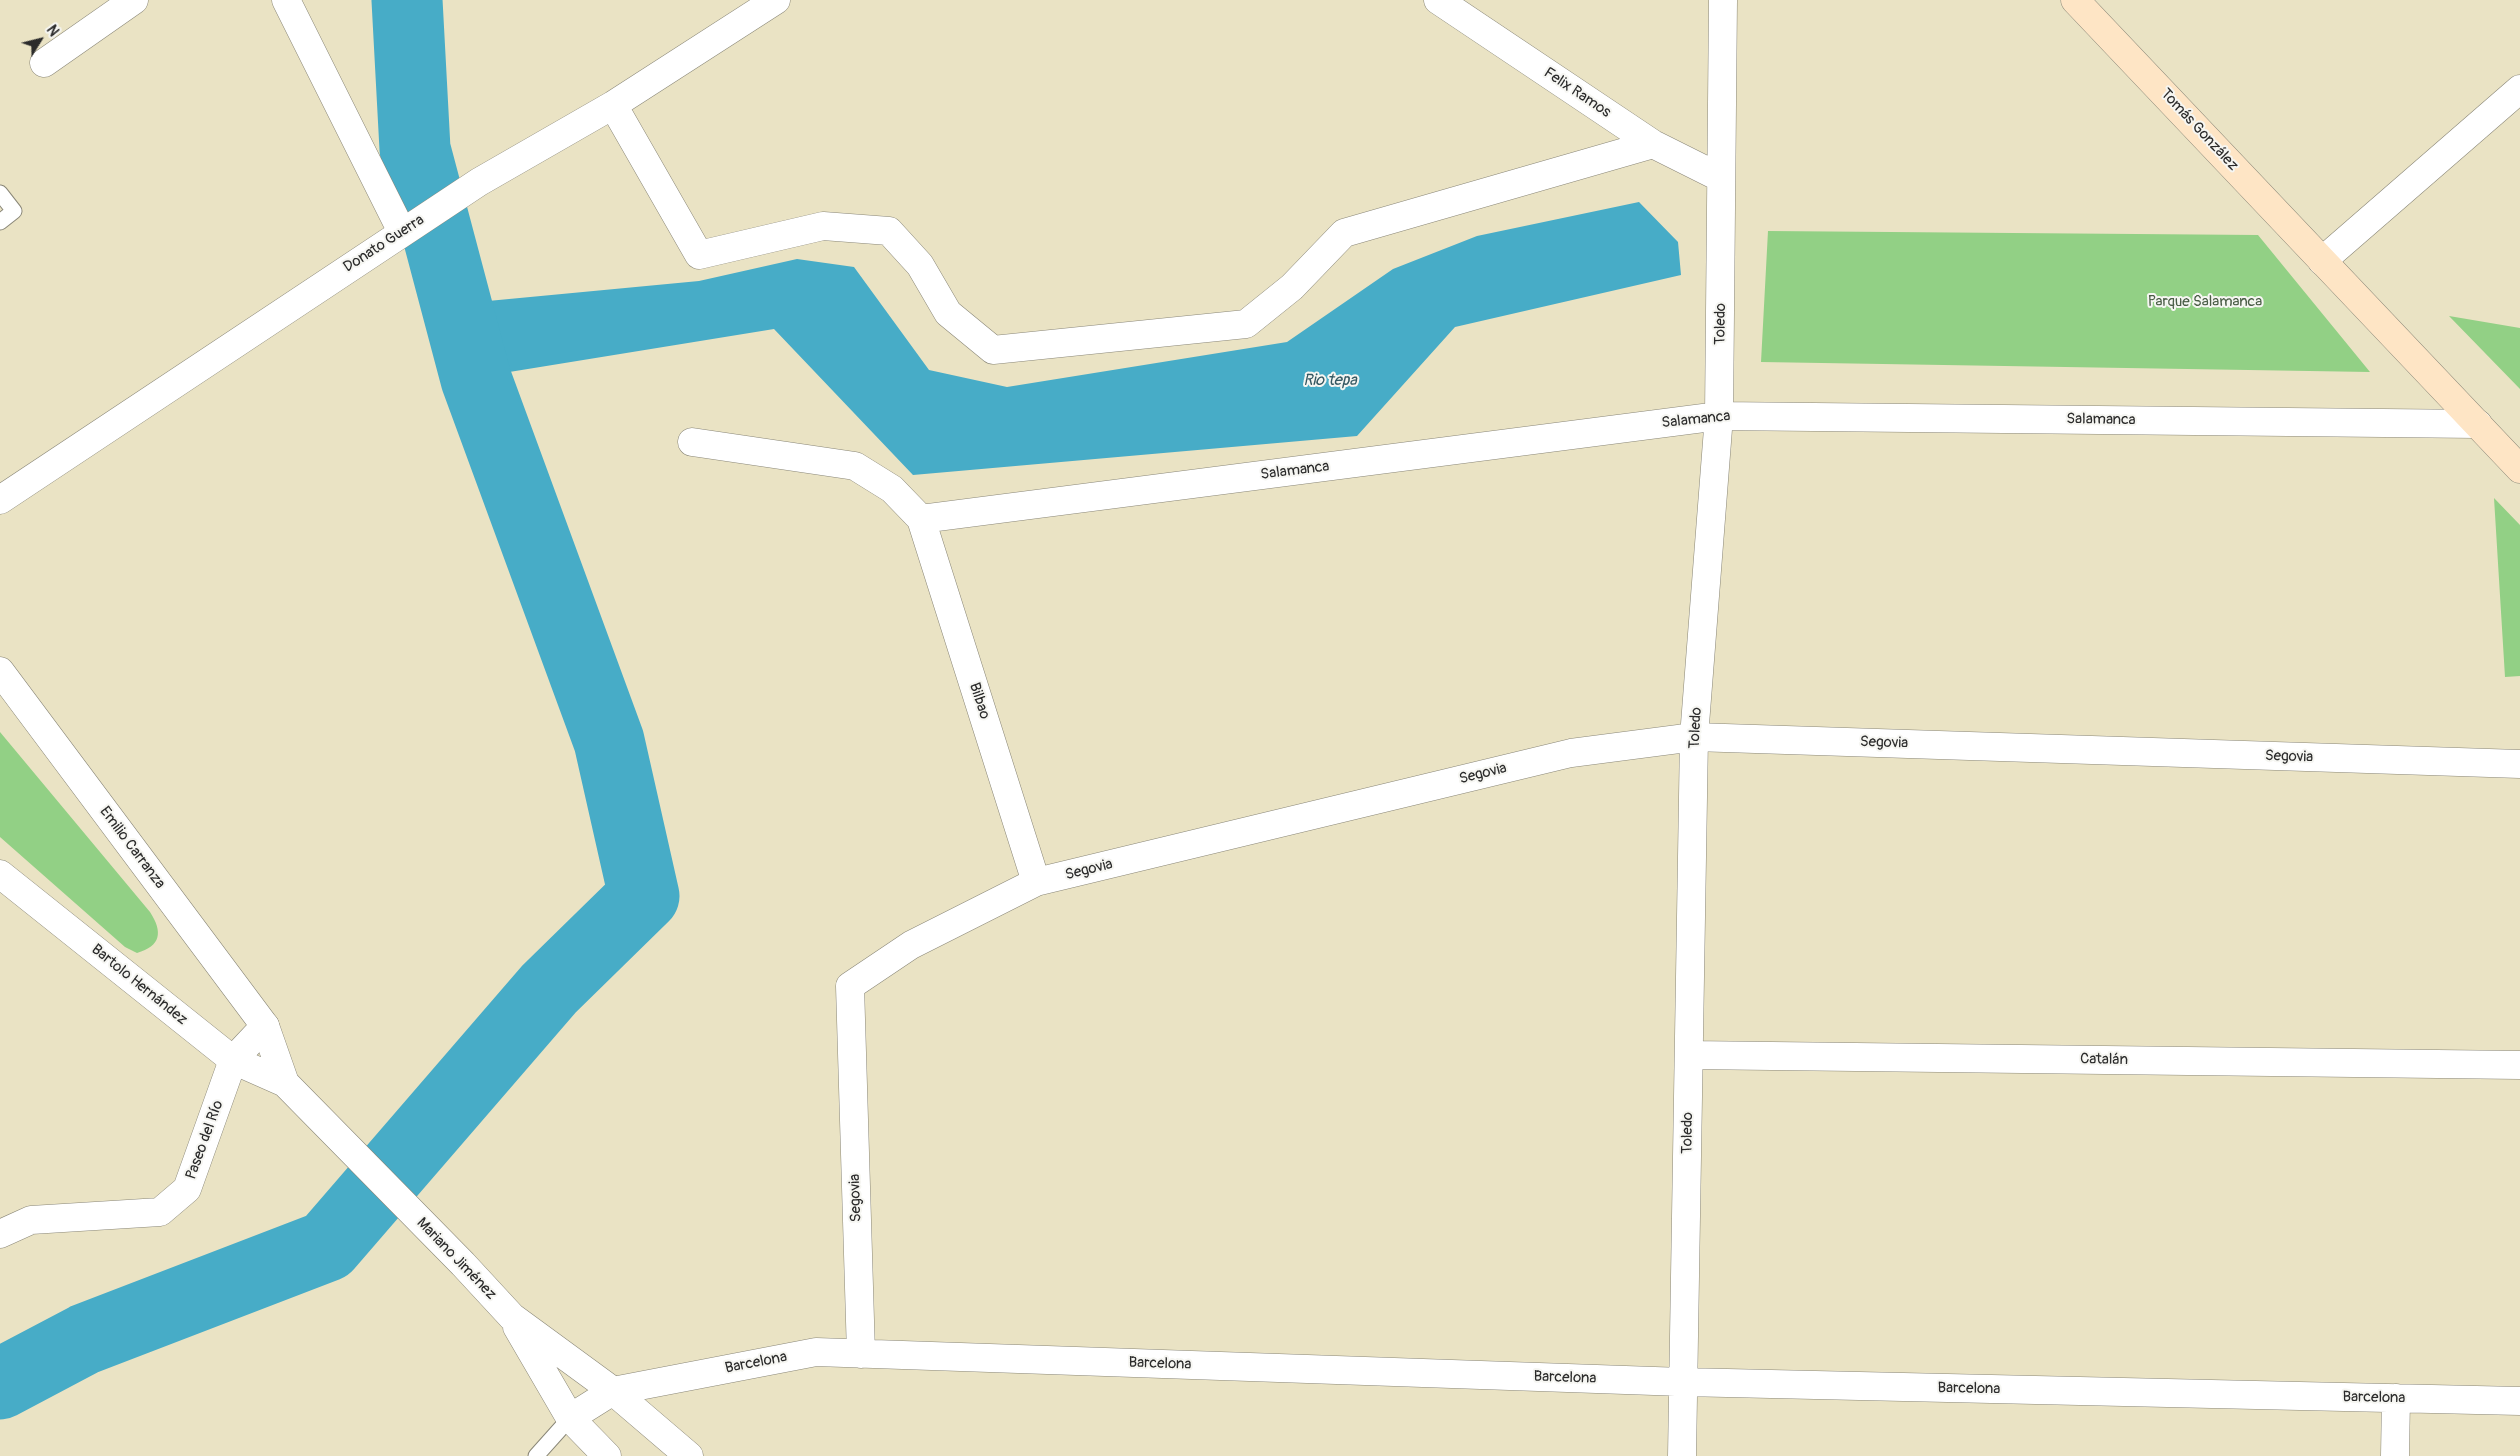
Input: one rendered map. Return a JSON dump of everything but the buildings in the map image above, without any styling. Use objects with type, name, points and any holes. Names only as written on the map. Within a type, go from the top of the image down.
[{"type":"main road","name":"Tomás González","points":[[2079,1],[2520,469]]},
{"type":"street","points":[[44,64],[134,0]]},
{"type":"street","points":[[286,0],[410,227]]},
{"type":"street","name":"Donato Guerra","points":[[0,500],[479,182],[613,105],[776,0]]},
{"type":"street","name":"Felix Ramos","points":[[1438,0],[1653,144],[1721,178]]},
{"type":"street","name":"Toledo","points":[[1682,1456],[1694,737],[1719,416],[1723,0]]},
{"type":"street","points":[[2322,260],[2520,89]]},
{"type":"street","points":[[613,105],[699,255],[823,226],[889,231],[920,266],[948,313],[994,350],[1246,324],[1292,287],[1344,233],[1653,144]]},
{"type":"street","name":"Salamanca","points":[[921,519],[1719,416],[2478,424]]},
{"type":"street","points":[[692,442],[855,466],[892,490],[921,519]]},
{"type":"street","name":"Bilbao","points":[[921,519],[1036,882]]},
{"type":"street","name":"Emilio Carranza","points":[[0,671],[265,1026]]},
{"type":"street","name":"Segovia","points":[[861,1354],[850,986],[911,945],[1036,882],[1571,753],[1694,737],[2520,764]]},
{"type":"street","name":"Bartolo Hernández","points":[[0,874],[233,1060],[294,1092]]},
{"type":"street","name":"Paseo del Río","points":[[0,1234],[31,1220],[160,1212],[187,1189],[233,1060],[265,1026]]},
{"type":"street","name":"Mariano Jiménez","points":[[265,1026],[294,1092],[463,1264],[512,1317],[613,1391],[689,1456]]},
{"type":"street","name":"Catalán","points":[[1689,1055],[2520,1065]]},
{"type":"street","points":[[512,1317],[570,1418],[607,1456]]},
{"type":"street","name":"Barcelona","points":[[613,1391],[816,1352],[1683,1382],[2520,1401]]},
{"type":"street","points":[[570,1418],[613,1391]]},
{"type":"street","points":[[2395,1456],[2396,1398]]},
{"type":"lane","points":[[0,193],[14,211],[0,222]]},
{"type":"lane","points":[[536,1456],[570,1418]]},
{"type":"green space","name":"Parque Salamanca","points":[[1768,231],[2258,235],[2370,372],[1761,362]]},
{"type":"green space","points":[[2449,316],[2520,328],[2520,389]]},
{"type":"green space","points":[[2494,498],[2520,525],[2520,676],[2505,677]]},
{"type":"green space","points":[[0,732],[150,912],[158,932],[155,942],[151,946],[137,953],[125,947],[0,837]]},
{"type":"water","name":"Rio tepa","points":[[1639,202],[1678,242],[1681,275],[1455,327],[1357,436],[913,475],[774,329],[497,374],[488,301],[699,281],[797,259],[854,267],[929,370],[1007,387],[1287,342],[1393,269],[1477,236]]},
{"type":"waterway","points":[[0,1384],[85,1339],[327,1246],[549,989],[644,896],[609,741],[476,379],[415,149],[407,0]]}]
